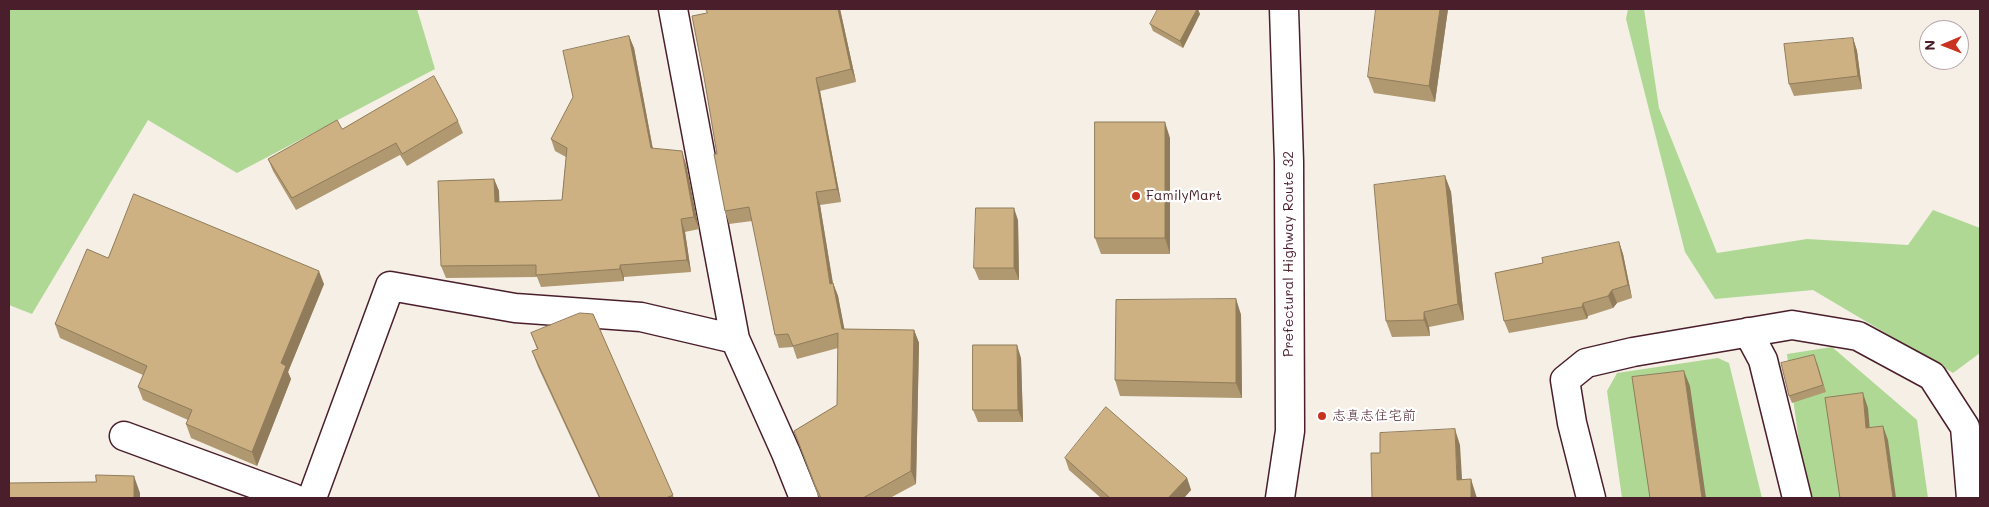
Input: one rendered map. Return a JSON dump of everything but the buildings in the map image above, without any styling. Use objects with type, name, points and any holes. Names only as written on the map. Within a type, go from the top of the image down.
[{"type":"street","points":[[673,9],[735,339],[804,498]]},
{"type":"street","name":"Prefectural Highway Route 32","points":[[1280,498],[1290,431],[1289,162],[1284,9]]},
{"type":"street","points":[[312,498],[390,286],[514,308],[641,317],[735,339]]},
{"type":"street","points":[[1591,498],[1572,424],[1565,380],[1586,363],[1633,352],[1792,324],[1858,336],[1932,376],[1965,427],[1971,498]]},
{"type":"street","points":[[1748,332],[1763,360],[1797,498]]},
{"type":"street","points":[[124,436],[293,498]]},
{"type":"green space","points":[[9,9],[417,9],[435,69],[237,173],[148,120],[32,314],[9,305]]},
{"type":"green space","points":[[1628,9],[1644,9],[1659,108],[1717,253],[1807,239],[1908,245],[1933,210],[1980,228],[1980,353],[1953,373],[1813,290],[1715,299],[1685,252],[1626,19]]},
{"type":"green space","points":[[1832,347],[1917,420],[1928,498],[1810,498],[1801,457],[1787,354]]},
{"type":"green space","points":[[1718,358],[1729,363],[1762,498],[1622,498],[1607,391],[1617,373]]},
{"type":"place","name":"FamilyMart","points":[[1136,196]]},
{"type":"place","name":"志真志住宅前","points":[[1322,416]]}]
